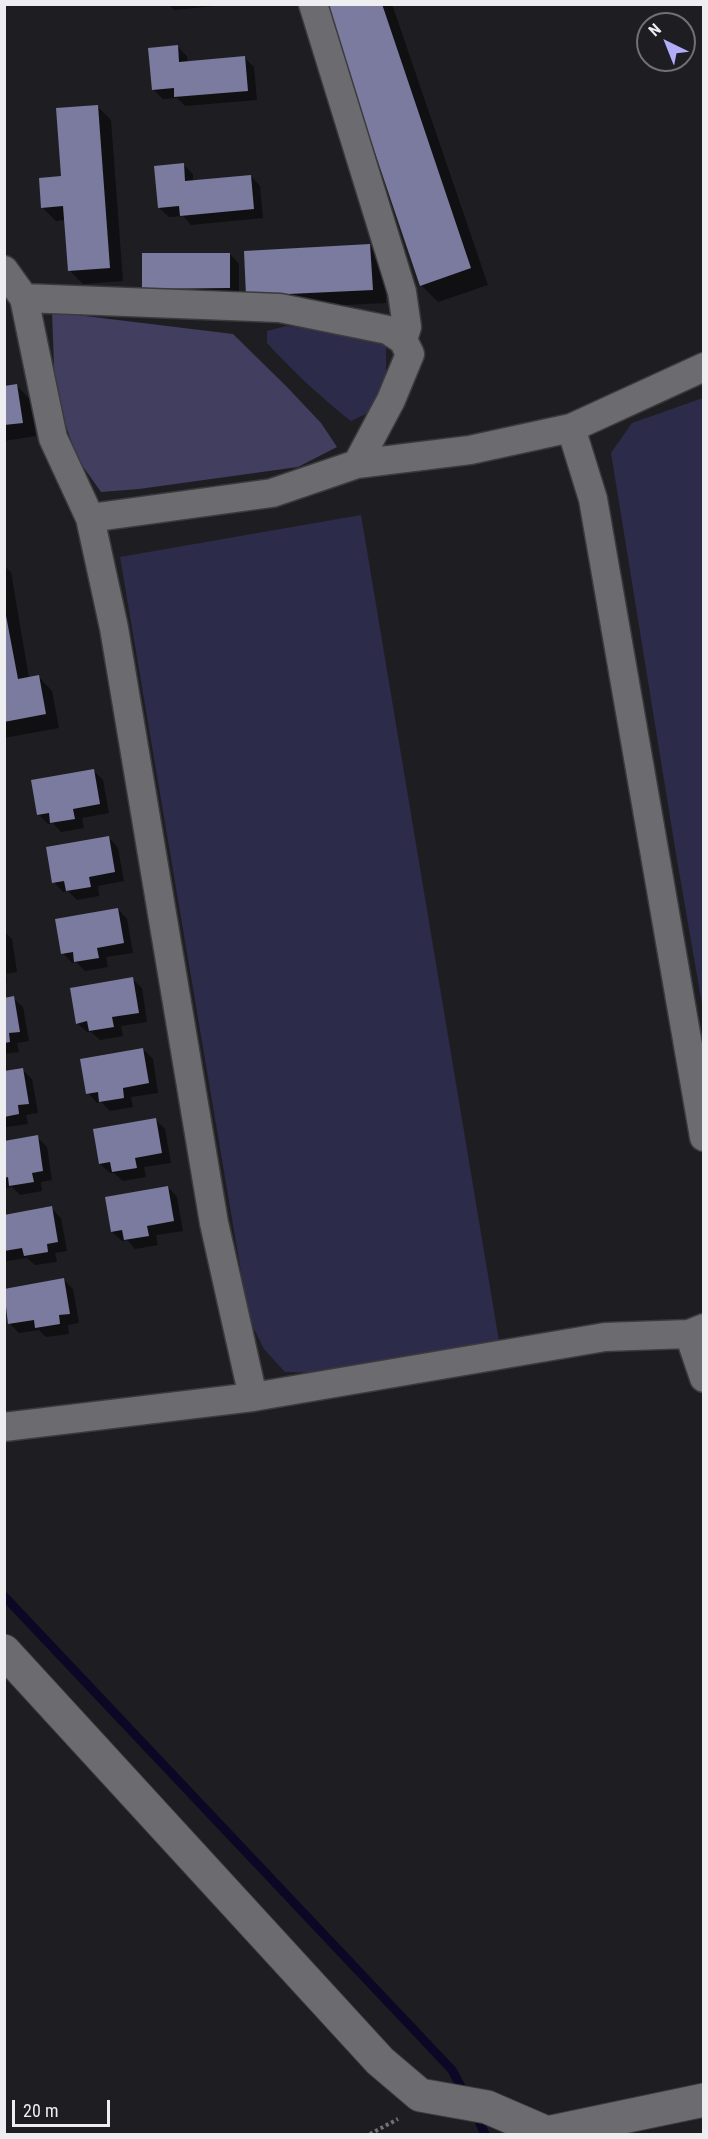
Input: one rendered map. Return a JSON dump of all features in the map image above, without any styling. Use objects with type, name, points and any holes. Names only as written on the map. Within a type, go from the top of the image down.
[{"type":"street","points":[[313,4],[402,292],[407,327],[403,340]]},
{"type":"street","points":[[4,270],[24,298],[53,438],[90,518],[114,628],[214,1223],[253,1397]]},
{"type":"street","points":[[24,298],[280,308],[388,330],[403,340],[410,354],[391,400],[357,464]]},
{"type":"street","points":[[90,518],[272,492],[357,464],[470,450],[571,428],[704,367]]},
{"type":"street","points":[[571,428],[593,499],[704,1137]]},
{"type":"street","points":[[4,1427],[253,1397],[605,1337],[696,1331],[704,1378]]},
{"type":"street","points":[[4,1651],[380,2061],[420,2095],[488,2107],[547,2133],[704,2100]]},
{"type":"shaded area","points":[[52,312],[233,334],[321,423],[337,447],[298,467],[139,489],[101,492],[77,458],[55,393]]},
{"type":"shaded area","points":[[286,326],[367,333],[386,346],[386,375],[370,412],[351,421],[287,364],[267,343],[267,331]]},
{"type":"shaded area","points":[[704,398],[703,1010],[611,453],[632,423]]},
{"type":"shaded area","points":[[361,515],[499,1341],[320,1373],[285,1372],[264,1349],[249,1319],[120,557]]},
{"type":"building","points":[[382,4],[471,268],[420,286],[325,5]]},
{"type":"building","points":[[178,45],[179,62],[245,56],[248,91],[174,97],[174,88],[152,90],[148,48]]},
{"type":"building","points":[[98,105],[110,268],[68,271],[63,206],[41,208],[39,178],[61,176],[56,108]]},
{"type":"building","points":[[184,163],[185,181],[251,175],[254,209],[180,216],[179,206],[158,208],[154,166]]},
{"type":"building","points":[[370,244],[373,290],[246,296],[244,251]]},
{"type":"building","points":[[142,253],[230,253],[230,288],[142,289]]},
{"type":"building","points":[[17,384],[23,423],[4,425],[4,386]]},
{"type":"building","points":[[4,605],[18,679],[39,675],[46,714],[4,722]]},
{"type":"building","points":[[94,769],[100,804],[73,809],[75,819],[50,823],[49,813],[37,815],[31,780]]},
{"type":"building","points":[[109,836],[115,872],[89,877],[91,887],[66,891],[64,881],[52,883],[46,847]]},
{"type":"building","points":[[118,908],[124,943],[97,948],[99,958],[74,962],[73,952],[61,954],[55,919]]},
{"type":"building","points":[[133,977],[139,1013],[112,1017],[114,1027],[89,1031],[87,1021],[76,1024],[70,988]]},
{"type":"building","points":[[14,996],[20,1032],[9,1033],[10,1042],[4,1043],[4,998]]},
{"type":"building","points":[[143,1048],[149,1083],[123,1088],[124,1098],[99,1102],[98,1092],[86,1094],[80,1059]]},
{"type":"building","points":[[23,1068],[29,1104],[18,1105],[19,1114],[4,1117],[4,1071]]},
{"type":"building","points":[[156,1118],[162,1153],[135,1158],[137,1168],[112,1172],[110,1162],[99,1164],[93,1129]]},
{"type":"building","points":[[38,1135],[43,1171],[32,1173],[34,1182],[9,1186],[8,1177],[4,1178],[4,1141]]},
{"type":"building","points":[[168,1186],[174,1221],[147,1226],[149,1236],[124,1240],[122,1230],[111,1232],[105,1197]]},
{"type":"building","points":[[52,1206],[58,1242],[47,1244],[48,1252],[24,1256],[22,1248],[4,1251],[4,1215]]},
{"type":"building","points":[[64,1278],[70,1314],[59,1315],[60,1324],[35,1328],[34,1320],[8,1324],[4,1289]]},
{"type":"waterway","points":[[4,1596],[452,2070],[466,2096]]},
{"type":"waterway","points":[[474,2111],[485,2134]]}]
